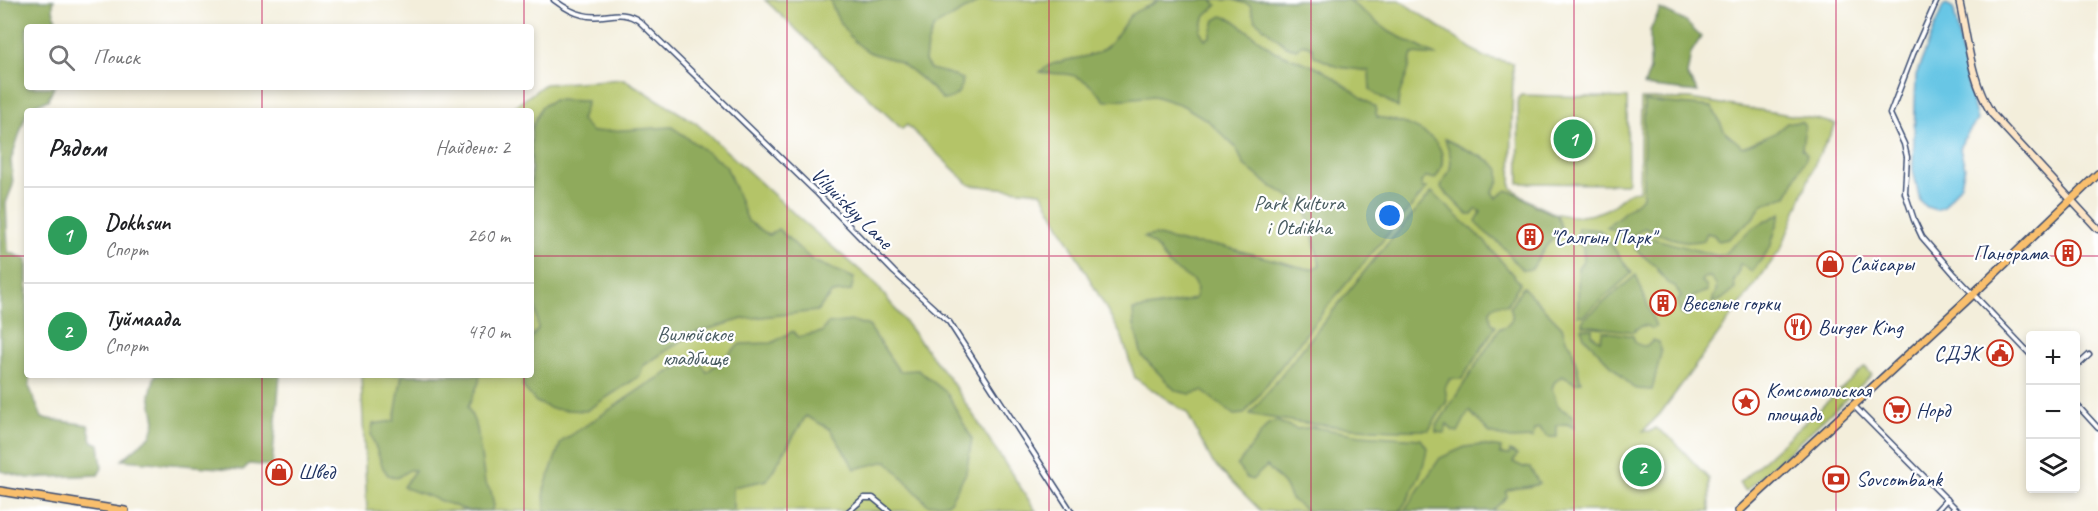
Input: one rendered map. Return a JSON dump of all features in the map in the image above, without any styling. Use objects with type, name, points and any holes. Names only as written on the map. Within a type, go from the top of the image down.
[{"type":"main road","points":[[1739,511],[2098,174]]},
{"type":"main road","points":[[0,491],[125,511]]},
{"type":"street","name":"Vilyuiskyy Lane","points":[[554,0],[584,16],[631,15],[639,21],[818,194],[894,272],[949,322],[1071,511]]},
{"type":"street","points":[[1937,0],[1890,114],[1904,144],[1907,157],[1904,185],[1914,220],[1922,237],[1972,294],[2026,349]]},
{"type":"street","points":[[1959,0],[1974,75],[1982,99],[1992,114],[2098,229]]},
{"type":"street","points":[[2080,364],[2089,355]]},
{"type":"street","points":[[1853,405],[1958,511]]},
{"type":"street","points":[[2080,408],[2098,428]]},
{"type":"street","points":[[849,511],[864,498],[873,498],[889,511]]},
{"type":"street","points":[[1936,511],[1947,499]]},
{"type":"green space","points":[[0,0],[54,0],[53,10],[58,24],[24,24],[24,90],[53,90],[48,100],[24,108],[24,120],[11,160],[13,185],[6,203],[8,252],[24,258],[24,378],[30,378],[29,386],[42,418],[88,425],[92,441],[99,444],[102,468],[98,475],[28,478],[0,471]]},
{"type":"green space","name":"Park Kultura i Otdikha","points":[[765,0],[1399,0],[1484,57],[1513,63],[1511,187],[1544,209],[1568,216],[1593,214],[1607,209],[1633,191],[1639,191],[1641,99],[1690,99],[1836,124],[1816,161],[1781,249],[1660,414],[1643,431],[1656,428],[1673,440],[1709,479],[1710,511],[1261,511],[1213,463],[1187,413],[1135,378],[1122,337],[1041,192],[970,185],[907,125],[902,129]]},
{"type":"green space","points":[[830,0],[982,0],[934,27],[927,45],[925,61],[930,69],[962,79],[957,94],[943,100],[923,80],[900,63],[862,48],[845,29]]},
{"type":"green space","points":[[1158,0],[1212,0],[1217,5],[1205,16],[1200,31],[1205,39],[1210,37],[1215,20],[1222,16],[1232,19],[1274,51],[1321,69],[1375,107],[1377,117],[1403,123],[1427,135],[1442,153],[1441,165],[1435,179],[1427,177],[1421,182],[1422,188],[1427,188],[1330,303],[1244,414],[1234,415],[1202,391],[1190,394],[1176,391],[1142,356],[1134,325],[1133,310],[1190,300],[1195,298],[1197,289],[1193,281],[1169,265],[1158,249],[1144,237],[1155,235],[1185,243],[1222,246],[1312,269],[1320,265],[1306,210],[1298,201],[1269,185],[1244,165],[1236,148],[1207,120],[1182,105],[1154,96],[1105,101],[1092,87],[1077,77],[1040,72],[1052,64],[1089,56],[1102,50],[1112,42],[1133,13]]},
{"type":"green space","points":[[1234,0],[1348,0],[1390,32],[1437,56],[1412,54],[1398,108],[1370,90],[1369,71],[1338,67],[1314,56],[1312,47],[1303,44],[1296,49],[1286,46],[1255,20],[1250,5]]},
{"type":"green space","points":[[1660,9],[1685,21],[1701,37],[1691,53],[1687,75],[1698,92],[1644,86],[1650,69],[1650,31]]},
{"type":"green space","name":"Вилюйское кладбище","points":[[624,79],[696,123],[801,220],[875,283],[951,381],[1036,511],[367,511],[361,378],[534,378],[534,108],[513,108],[545,84]]},
{"type":"green space","points":[[1521,95],[1627,98],[1628,181],[1625,184],[1519,183],[1518,98]]},
{"type":"green space","points":[[553,100],[587,101],[581,120],[592,132],[672,127],[726,166],[748,221],[769,235],[778,229],[813,261],[854,278],[851,291],[832,293],[817,311],[743,319],[692,334],[643,366],[640,376],[586,411],[552,409],[536,402],[523,387],[524,378],[534,378],[534,334],[538,329],[534,301],[534,123],[541,107]]},
{"type":"green space","points":[[1644,101],[1712,107],[1725,132],[1743,147],[1775,133],[1787,123],[1801,122],[1805,126],[1802,148],[1807,154],[1805,161],[1787,196],[1763,204],[1752,219],[1728,239],[1718,241],[1714,235],[1707,233],[1704,240],[1689,242],[1644,228],[1631,237],[1606,227],[1643,197]]},
{"type":"green space","points":[[1445,139],[1490,161],[1499,169],[1499,181],[1492,192],[1496,198],[1507,190],[1557,215],[1562,230],[1546,246],[1532,269],[1520,268],[1501,245],[1481,229],[1476,221],[1481,212],[1477,209],[1472,215],[1468,215],[1441,188],[1451,165]]},
{"type":"green space","points":[[1432,192],[1486,243],[1520,283],[1507,305],[1497,305],[1490,311],[1491,322],[1496,326],[1462,379],[1450,379],[1445,387],[1447,401],[1429,430],[1339,427],[1250,414],[1377,256]]},
{"type":"green space","points":[[1781,213],[1770,248],[1752,272],[1740,264],[1738,275],[1734,280],[1735,289],[1721,300],[1712,303],[1716,284],[1710,277],[1704,278],[1702,282],[1707,291],[1693,297],[1685,316],[1681,314],[1677,301],[1681,297],[1675,286],[1667,283],[1655,266],[1635,249],[1648,237],[1718,256],[1725,253],[1753,228]]},
{"type":"green space","points":[[1578,228],[1600,230],[1632,273],[1583,316],[1578,315],[1578,267],[1584,261],[1583,247],[1577,242]]},
{"type":"green space","points":[[1636,275],[1656,327],[1652,329],[1642,326],[1634,332],[1583,325],[1584,319]]},
{"type":"green space","points":[[1523,287],[1562,327],[1566,340],[1571,345],[1581,382],[1575,383],[1562,376],[1554,383],[1552,389],[1558,407],[1573,416],[1574,428],[1567,424],[1557,425],[1557,437],[1548,437],[1539,428],[1534,430],[1533,438],[1511,439],[1490,433],[1469,411],[1458,432],[1453,431],[1447,424],[1444,433],[1436,432],[1436,427],[1500,328],[1511,321],[1510,307]]},
{"type":"green space","points":[[853,321],[869,326],[899,371],[918,370],[947,393],[972,439],[966,473],[949,503],[928,505],[887,461],[855,469],[830,429],[806,416],[767,480],[733,487],[733,511],[545,511],[544,489],[561,442],[648,384],[697,356],[707,372],[740,344],[772,343],[793,331],[798,337],[822,332],[827,324]]},
{"type":"green space","points":[[1581,328],[1592,329],[1592,335],[1600,340],[1603,331],[1633,336],[1635,342],[1642,346],[1653,340],[1659,342],[1661,353],[1652,390],[1632,387],[1584,337]]},
{"type":"green space","points":[[1865,367],[1872,375],[1746,491],[1739,483]]},
{"type":"green space","points":[[154,378],[280,378],[272,466],[249,464],[243,470],[122,460],[151,435],[155,421],[150,395]]},
{"type":"green space","points":[[401,378],[480,378],[468,407],[477,428],[485,483],[491,491],[494,506],[491,511],[468,511],[403,487],[415,470],[409,470],[397,478],[388,475],[383,468],[371,434],[373,424],[394,421]]},
{"type":"green space","points":[[1276,421],[1297,429],[1313,427],[1360,435],[1421,439],[1427,448],[1421,473],[1400,511],[1307,511],[1291,499],[1284,485],[1267,466],[1252,480],[1247,478],[1237,466],[1268,424]]},
{"type":"green space","points":[[1481,445],[1501,448],[1500,454],[1509,455],[1510,451],[1517,455],[1513,462],[1530,468],[1539,483],[1506,491],[1507,497],[1492,511],[1404,511],[1440,458],[1465,447]]},
{"type":"water","points":[[1946,4],[1954,11],[1965,73],[1977,120],[1963,140],[1960,149],[1965,167],[1961,184],[1944,207],[1936,210],[1920,201],[1913,169],[1916,75],[1943,6]]},
{"type":"place","name":"Dokhsun","points":[[1573,139]]},
{"type":"place","name":"\"Салгын Парк\"","points":[[1530,237]]},
{"type":"place","name":"Панорама","points":[[2068,253]]},
{"type":"place","name":"Сайсары","points":[[1830,264]]},
{"type":"place","name":"Веселые горки","points":[[1663,303]]},
{"type":"place","name":"Burger King","points":[[1798,327]]},
{"type":"place","name":"СДЭК","points":[[2000,353]]},
{"type":"place","name":"Комсомольская площадь","points":[[1746,402]]},
{"type":"place","name":"Норд","points":[[1897,410]]},
{"type":"place","name":"Туймаада","points":[[1642,467]]},
{"type":"place","name":"Швед","points":[[279,472]]},
{"type":"place","name":"Sovcombank","points":[[1836,479]]}]
